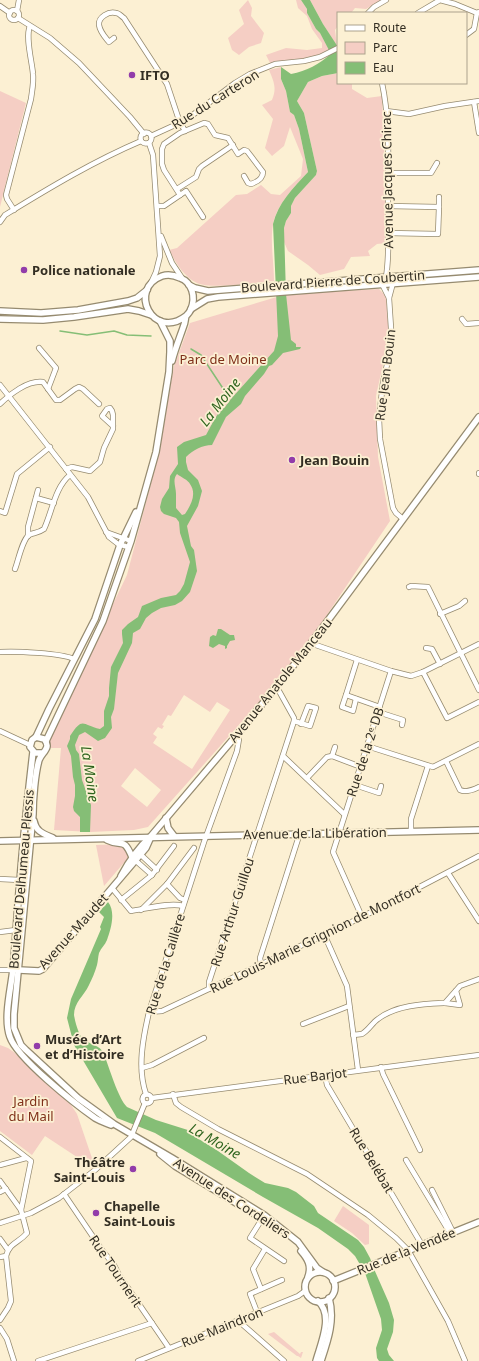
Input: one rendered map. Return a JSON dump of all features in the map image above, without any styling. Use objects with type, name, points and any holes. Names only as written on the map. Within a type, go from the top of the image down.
[{"type":"main road","name":"Boulevard Pierre de Coubertin","points":[[189,285],[208,291],[479,270]]},
{"type":"main road","points":[[0,311],[41,313],[78,310],[128,301],[137,298],[147,290],[151,283],[165,275],[173,275],[182,278],[189,285],[193,297],[191,309],[186,316],[174,323],[160,321],[151,315],[128,309],[66,318],[36,320],[0,318]]},
{"type":"main road","name":"Boulevard Pierre de Coubertin","points":[[191,309],[207,299],[218,297],[479,277]]},
{"type":"main road","points":[[147,290],[146,303],[151,315]]},
{"type":"main road","points":[[169,372],[186,316]]},
{"type":"main road","points":[[141,501],[122,536],[95,619],[36,737],[32,740],[30,745],[33,752],[37,754],[42,753],[47,749],[46,740],[103,621],[131,541],[156,452],[169,372],[170,341],[160,321]]},
{"type":"main road","name":"Avenue Anatole Manceau","points":[[151,836],[236,736],[310,644],[479,416]]},
{"type":"main road","points":[[36,737],[46,740]]},
{"type":"main road","name":"Boulevard Delhumeau Plessis","points":[[14,1028],[16,930],[23,840],[33,752]]},
{"type":"main road","name":"Boulevard Delhumeau Plessis","points":[[8,1031],[7,1021],[16,970],[31,840],[37,769],[42,753]]},
{"type":"main road","points":[[33,814],[37,830],[55,839]]},
{"type":"main road","points":[[166,818],[168,828],[174,836]]},
{"type":"main road","name":"Avenue de la Libération","points":[[105,838],[479,830]]},
{"type":"main road","name":"Avenue Maudet","points":[[134,858],[146,848],[151,836]]},
{"type":"main road","name":"Avenue Maudet","points":[[16,970],[39,971],[42,969],[112,888],[134,858],[140,847],[151,836]]},
{"type":"main road","points":[[0,841],[105,838],[112,842],[124,843],[127,845],[134,858]]},
{"type":"main road","points":[[14,1028],[26,1050],[78,1098],[114,1124],[132,1134]]},
{"type":"main road","points":[[8,1031],[16,1050],[57,1088],[96,1119],[132,1134]]},
{"type":"main road","name":"Avenue des Cordeliers","points":[[132,1134],[160,1153],[170,1163],[276,1228],[298,1246],[311,1270],[308,1277]]},
{"type":"main road","name":"Avenue des Cordeliers","points":[[132,1134],[213,1183],[282,1229],[298,1242],[317,1268],[323,1272]]},
{"type":"main road","name":"Rue de la Vendée","points":[[333,1280],[479,1222]]},
{"type":"main road","points":[[316,1361],[326,1319],[324,1309],[318,1301],[310,1298],[305,1291],[305,1283],[308,1277],[315,1273],[323,1272],[329,1275],[333,1280],[334,1289],[329,1298],[318,1301]]},
{"type":"main road","points":[[322,1361],[331,1323],[332,1307],[329,1298]]},
{"type":"street","points":[[18,18],[19,14],[17,11],[19,0]]},
{"type":"street","points":[[369,12],[374,7],[386,0]]},
{"type":"street","points":[[420,12],[440,0],[456,2],[478,12],[474,29],[467,34]]},
{"type":"street","points":[[0,6],[10,13],[10,18],[12,20],[16,20],[18,18]]},
{"type":"street","points":[[10,13],[14,10],[17,11]]},
{"type":"street","points":[[114,38],[109,42],[100,30],[99,24],[101,18],[114,12],[124,18],[165,79],[180,123],[185,131]]},
{"type":"street","points":[[18,18],[50,38],[79,63],[144,134]]},
{"type":"street","points":[[14,210],[6,195],[33,87],[34,76],[28,36],[30,26]]},
{"type":"street","name":"Rue du Carteron","points":[[152,136],[186,120],[235,83],[250,74],[275,64],[304,61],[326,54],[337,48]]},
{"type":"street","name":"Avenue Jacques Chirac","points":[[382,84],[386,111],[388,173],[386,277]]},
{"type":"street","points":[[386,111],[409,114],[477,101],[479,133]]},
{"type":"street","points":[[186,120],[190,127]]},
{"type":"street","points":[[180,195],[164,170],[162,164],[162,149],[164,144],[190,127],[193,128],[204,123],[208,124],[215,134],[228,138],[238,154],[244,150],[247,151],[263,172],[263,176],[251,184],[248,183],[244,176]]},
{"type":"street","points":[[144,134],[149,133],[152,136],[152,140],[149,144]]},
{"type":"street","points":[[0,222],[5,215],[91,165],[141,141],[144,134]]},
{"type":"street","points":[[141,141],[145,144],[149,144]]},
{"type":"street","points":[[149,144],[153,155],[160,256],[156,272],[151,283]]},
{"type":"street","points":[[177,189],[196,177],[202,166],[233,145]]},
{"type":"street","points":[[388,173],[431,173],[437,163]]},
{"type":"street","points":[[157,206],[164,206],[186,191],[202,217]]},
{"type":"street","points":[[388,233],[438,234],[439,197]]},
{"type":"street","points":[[388,206],[439,207]]},
{"type":"street","points":[[159,233],[172,263],[182,278]]},
{"type":"street","name":"Rue Jean Bouin","points":[[393,283],[389,298],[392,343],[380,399],[379,419],[380,439],[393,508],[403,519]]},
{"type":"street","name":"Rue Jean Bouin","points":[[382,284],[389,298]]},
{"type":"street","points":[[462,319],[466,324],[479,323]]},
{"type":"street","points":[[39,348],[56,368],[48,389]]},
{"type":"street","points":[[0,404],[15,391],[37,381],[43,382],[56,400],[60,400],[79,387],[99,404]]},
{"type":"street","points":[[0,385],[88,497],[108,537],[120,545],[128,548]]},
{"type":"street","points":[[66,469],[72,467],[88,471],[92,470],[101,460],[113,426]]},
{"type":"street","points":[[0,511],[6,513],[17,474],[50,447]]},
{"type":"street","points":[[15,569],[24,541],[28,536],[38,533],[44,528],[60,489],[65,479],[70,475]]},
{"type":"street","points":[[28,536],[28,527],[38,490]]},
{"type":"street","points":[[36,498],[54,503]]},
{"type":"street","points":[[105,530],[109,533],[122,536],[131,541]]},
{"type":"street","points":[[409,587],[428,587],[440,614],[479,690]]},
{"type":"street","points":[[440,614],[459,606],[465,601]]},
{"type":"street","points":[[310,644],[391,671],[411,676],[423,672],[479,644]]},
{"type":"street","points":[[426,648],[432,649],[440,664]]},
{"type":"street","points":[[0,652],[22,652],[67,656],[74,659]]},
{"type":"street","points":[[356,699],[353,711],[342,707],[358,660]]},
{"type":"street","name":"Rue de la 2ᵉ DB","points":[[362,917],[333,852],[391,671]]},
{"type":"street","points":[[423,672],[447,718],[479,702]]},
{"type":"street","points":[[276,687],[280,690],[294,718],[294,721],[301,724]]},
{"type":"street","points":[[346,695],[403,720],[402,725]]},
{"type":"street","name":"Rue Arthur Guillou","points":[[208,989],[256,834],[294,721]]},
{"type":"street","points":[[0,733],[30,745]]},
{"type":"street","name":"Rue de la Caillère","points":[[146,1094],[142,1068],[144,1038],[149,1012],[206,836],[237,751],[239,739],[236,736]]},
{"type":"street","points":[[367,746],[428,766],[436,766],[479,744]]},
{"type":"street","points":[[332,756],[335,747]]},
{"type":"street","points":[[282,756],[344,814]]},
{"type":"street","points":[[307,778],[327,756],[332,756],[360,767]]},
{"type":"street","points":[[446,761],[460,790],[472,790],[479,787]]},
{"type":"street","points":[[411,831],[411,819],[428,766]]},
{"type":"street","points":[[355,785],[379,793],[381,786]]},
{"type":"street","points":[[261,964],[260,958],[298,839],[298,834]]},
{"type":"street","points":[[122,900],[142,885],[152,875],[174,846]]},
{"type":"street","points":[[141,910],[167,884],[194,848]]},
{"type":"street","points":[[140,854],[156,870]]},
{"type":"street","name":"Rue Louis-Marie Grignion de Montfort","points":[[149,1012],[162,1011],[362,917],[479,856]]},
{"type":"street","points":[[134,858],[152,875]]},
{"type":"street","points":[[448,873],[479,921]]},
{"type":"street","points":[[0,879],[20,880]]},
{"type":"street","points":[[167,884],[180,898],[185,900]]},
{"type":"street","points":[[112,888],[131,911],[166,906],[183,906]]},
{"type":"street","points":[[0,932],[16,930]]},
{"type":"street","points":[[324,934],[347,986],[358,1070]]},
{"type":"street","points":[[0,970],[16,970]]},
{"type":"street","points":[[445,1003],[460,986],[479,979]]},
{"type":"street","points":[[353,1035],[362,1034],[377,1020],[391,1011],[421,1004],[445,1003],[460,1005],[456,991]]},
{"type":"street","points":[[303,1024],[350,1006]]},
{"type":"street","points":[[8,1031],[14,1028]]},
{"type":"street","points":[[142,1068],[152,1065],[204,1038]]},
{"type":"street","name":"Rue Barjot","points":[[152,1098],[173,1094],[479,1055]]},
{"type":"street","points":[[381,1068],[420,1150]]},
{"type":"street","name":"Rue Belébat","points":[[325,1075],[327,1085],[422,1245]]},
{"type":"street","points":[[0,1223],[22,1213],[42,1208],[64,1194],[95,1170],[132,1134],[141,1109],[145,1103],[150,1103],[152,1101],[149,1094],[146,1094],[143,1098],[145,1103]]},
{"type":"street","points":[[173,1094],[176,1103],[181,1107],[218,1129],[307,1174],[368,1214],[408,1250],[448,1321],[465,1361]]},
{"type":"street","points":[[0,1136],[31,1161],[22,1213],[26,1233],[10,1246],[6,1256],[11,1301],[0,1320]]},
{"type":"street","points":[[0,1165],[26,1158]]},
{"type":"street","points":[[406,1160],[452,1233]]},
{"type":"street","points":[[0,1181],[22,1213]]},
{"type":"street","points":[[0,1192],[6,1189]]},
{"type":"street","points":[[432,1190],[452,1233]]},
{"type":"street","name":"Rue Tournerit","points":[[64,1194],[114,1265],[169,1348]]},
{"type":"street","points":[[262,1219],[250,1238],[284,1260]]},
{"type":"street","points":[[0,1239],[8,1250]]},
{"type":"street","points":[[261,1289],[253,1269],[265,1249]]},
{"type":"street","points":[[0,1257],[6,1256]]},
{"type":"street","points":[[257,1312],[250,1294],[282,1280]]},
{"type":"street","name":"Rue Maindron","points":[[138,1361],[298,1296],[305,1291]]},
{"type":"street","points":[[239,1320],[284,1361]]},
{"type":"street","points":[[38,1361],[152,1323]]},
{"type":"street","points":[[0,1328],[7,1339],[14,1361]]},
{"type":"green space","points":[[248,0],[252,8],[251,16],[264,33],[261,43],[249,47],[239,55],[232,50],[228,38],[244,24],[239,10]]},
{"type":"green space","points":[[296,0],[301,0],[307,9],[307,13],[330,51],[306,59],[270,63],[266,55],[286,48],[307,50],[322,48],[322,43],[312,29],[307,16],[298,8]]},
{"type":"green space","points":[[310,0],[382,0],[366,9],[355,8],[352,12],[337,12],[337,27],[335,30],[337,46]]},
{"type":"green space","points":[[281,67],[281,79],[286,91],[290,112],[294,115],[299,129],[308,172],[287,196],[275,218],[272,231],[274,281],[224,286],[204,285],[197,283],[184,273],[169,250],[177,248],[236,195],[247,194],[261,185],[271,194],[280,195],[301,176],[303,159],[290,127],[284,146],[272,156],[265,148],[273,119],[262,105],[272,100],[275,88],[269,70]]},
{"type":"green space","points":[[337,73],[337,84],[352,84],[352,89],[367,98],[382,96],[386,243],[377,244],[368,251],[370,256],[351,257],[344,269],[320,275],[288,251],[284,242],[284,228],[291,213],[291,206],[295,198],[316,175],[317,171],[304,113],[297,101],[308,82],[322,76]]},
{"type":"green space","points":[[0,91],[26,103],[0,207]]},
{"type":"green space","name":"Parc de Moine","points":[[379,289],[386,296],[389,337],[376,396],[378,457],[390,521],[296,661],[148,827],[134,830],[90,832],[54,830],[61,748],[48,748],[47,741],[127,575],[157,460],[174,366],[190,323],[287,294]],"holes":[[[184,695],[210,712],[217,702],[230,710],[192,769],[153,743],[157,737],[153,734],[158,727],[162,729],[164,726],[162,725],[168,715],[171,716]],[[135,768],[161,790],[147,807],[121,786]]]},
{"type":"green space","points":[[125,844],[128,858],[104,886],[96,845]]},
{"type":"green space","name":"Jardin du Mail","points":[[0,1045],[15,1053],[71,1105],[77,1114],[94,1164],[91,1169],[86,1163],[45,1136],[32,1155],[0,1131]]},
{"type":"green space","points":[[343,1206],[369,1225],[369,1244],[365,1245],[352,1233],[334,1221]]},
{"type":"green space","points":[[274,1332],[300,1354],[303,1352],[301,1358],[268,1334]]},
{"type":"water","name":"La Moine","points":[[301,0],[310,0],[337,45],[337,73],[322,76],[308,82],[297,101],[304,113],[317,171],[316,175],[295,198],[291,206],[291,213],[284,228],[286,294],[291,340],[296,344],[296,347],[301,347],[300,349],[283,353],[272,365],[269,366],[245,396],[241,404],[226,417],[212,445],[198,448],[186,457],[188,470],[198,480],[202,491],[198,506],[187,526],[191,546],[194,550],[197,571],[190,592],[182,601],[175,605],[161,608],[152,613],[146,618],[140,629],[133,633],[132,643],[118,673],[114,709],[111,717],[112,728],[105,738],[98,741],[85,732],[79,735],[75,745],[79,754],[82,780],[91,805],[90,832],[80,832],[80,817],[74,811],[73,807],[75,785],[71,756],[67,746],[70,736],[80,724],[86,724],[100,729],[104,726],[104,711],[109,696],[111,667],[123,643],[122,630],[138,617],[142,606],[161,598],[176,595],[180,591],[184,584],[190,562],[180,533],[179,522],[176,518],[164,514],[160,507],[162,499],[169,488],[170,476],[178,464],[177,447],[184,442],[206,435],[219,412],[274,351],[278,336],[273,224],[278,209],[282,203],[308,172],[299,129],[294,115],[290,112],[286,91],[281,79],[281,67],[291,74],[297,73],[312,67],[331,54],[307,13],[307,9]],"holes":[[[177,474],[186,480],[192,488],[193,496],[185,514],[182,515],[176,508],[174,481]]]},
{"type":"water","points":[[218,629],[221,629],[230,635],[234,635],[235,640],[230,641],[225,649],[225,646],[219,644],[213,648],[209,646],[210,637],[213,635],[216,636]]},
{"type":"water","points":[[108,902],[112,911],[109,936],[99,953],[97,965],[87,989],[74,1010],[75,1020],[82,1038],[100,1048],[104,1054],[117,1090],[127,1107],[156,1120],[191,1131],[194,1136],[265,1183],[288,1188],[296,1192],[314,1206],[318,1213],[358,1240],[370,1258],[389,1303],[394,1320],[393,1332],[387,1349],[389,1355],[394,1361],[379,1361],[377,1358],[376,1348],[382,1330],[381,1319],[365,1273],[355,1256],[348,1249],[318,1228],[155,1133],[117,1118],[74,1045],[67,1018],[71,999],[101,929],[100,927],[104,917],[99,912]]},
{"type":"waterway","points":[[60,331],[87,335],[114,331],[127,335],[151,336]]},
{"type":"waterway","points":[[191,349],[201,355],[224,390]]},
{"type":"place","name":"IFTO","points":[[132,75]]},
{"type":"place","name":"Police nationale","points":[[24,270]]},
{"type":"place","name":"Jean Bouin","points":[[292,460]]},
{"type":"place","name":"Musée d’Art et d’Histoire","points":[[37,1046]]},
{"type":"place","name":"Théâtre Saint-Louis","points":[[133,1169]]},
{"type":"place","name":"Chapelle Saint-Louis","points":[[96,1213]]}]
